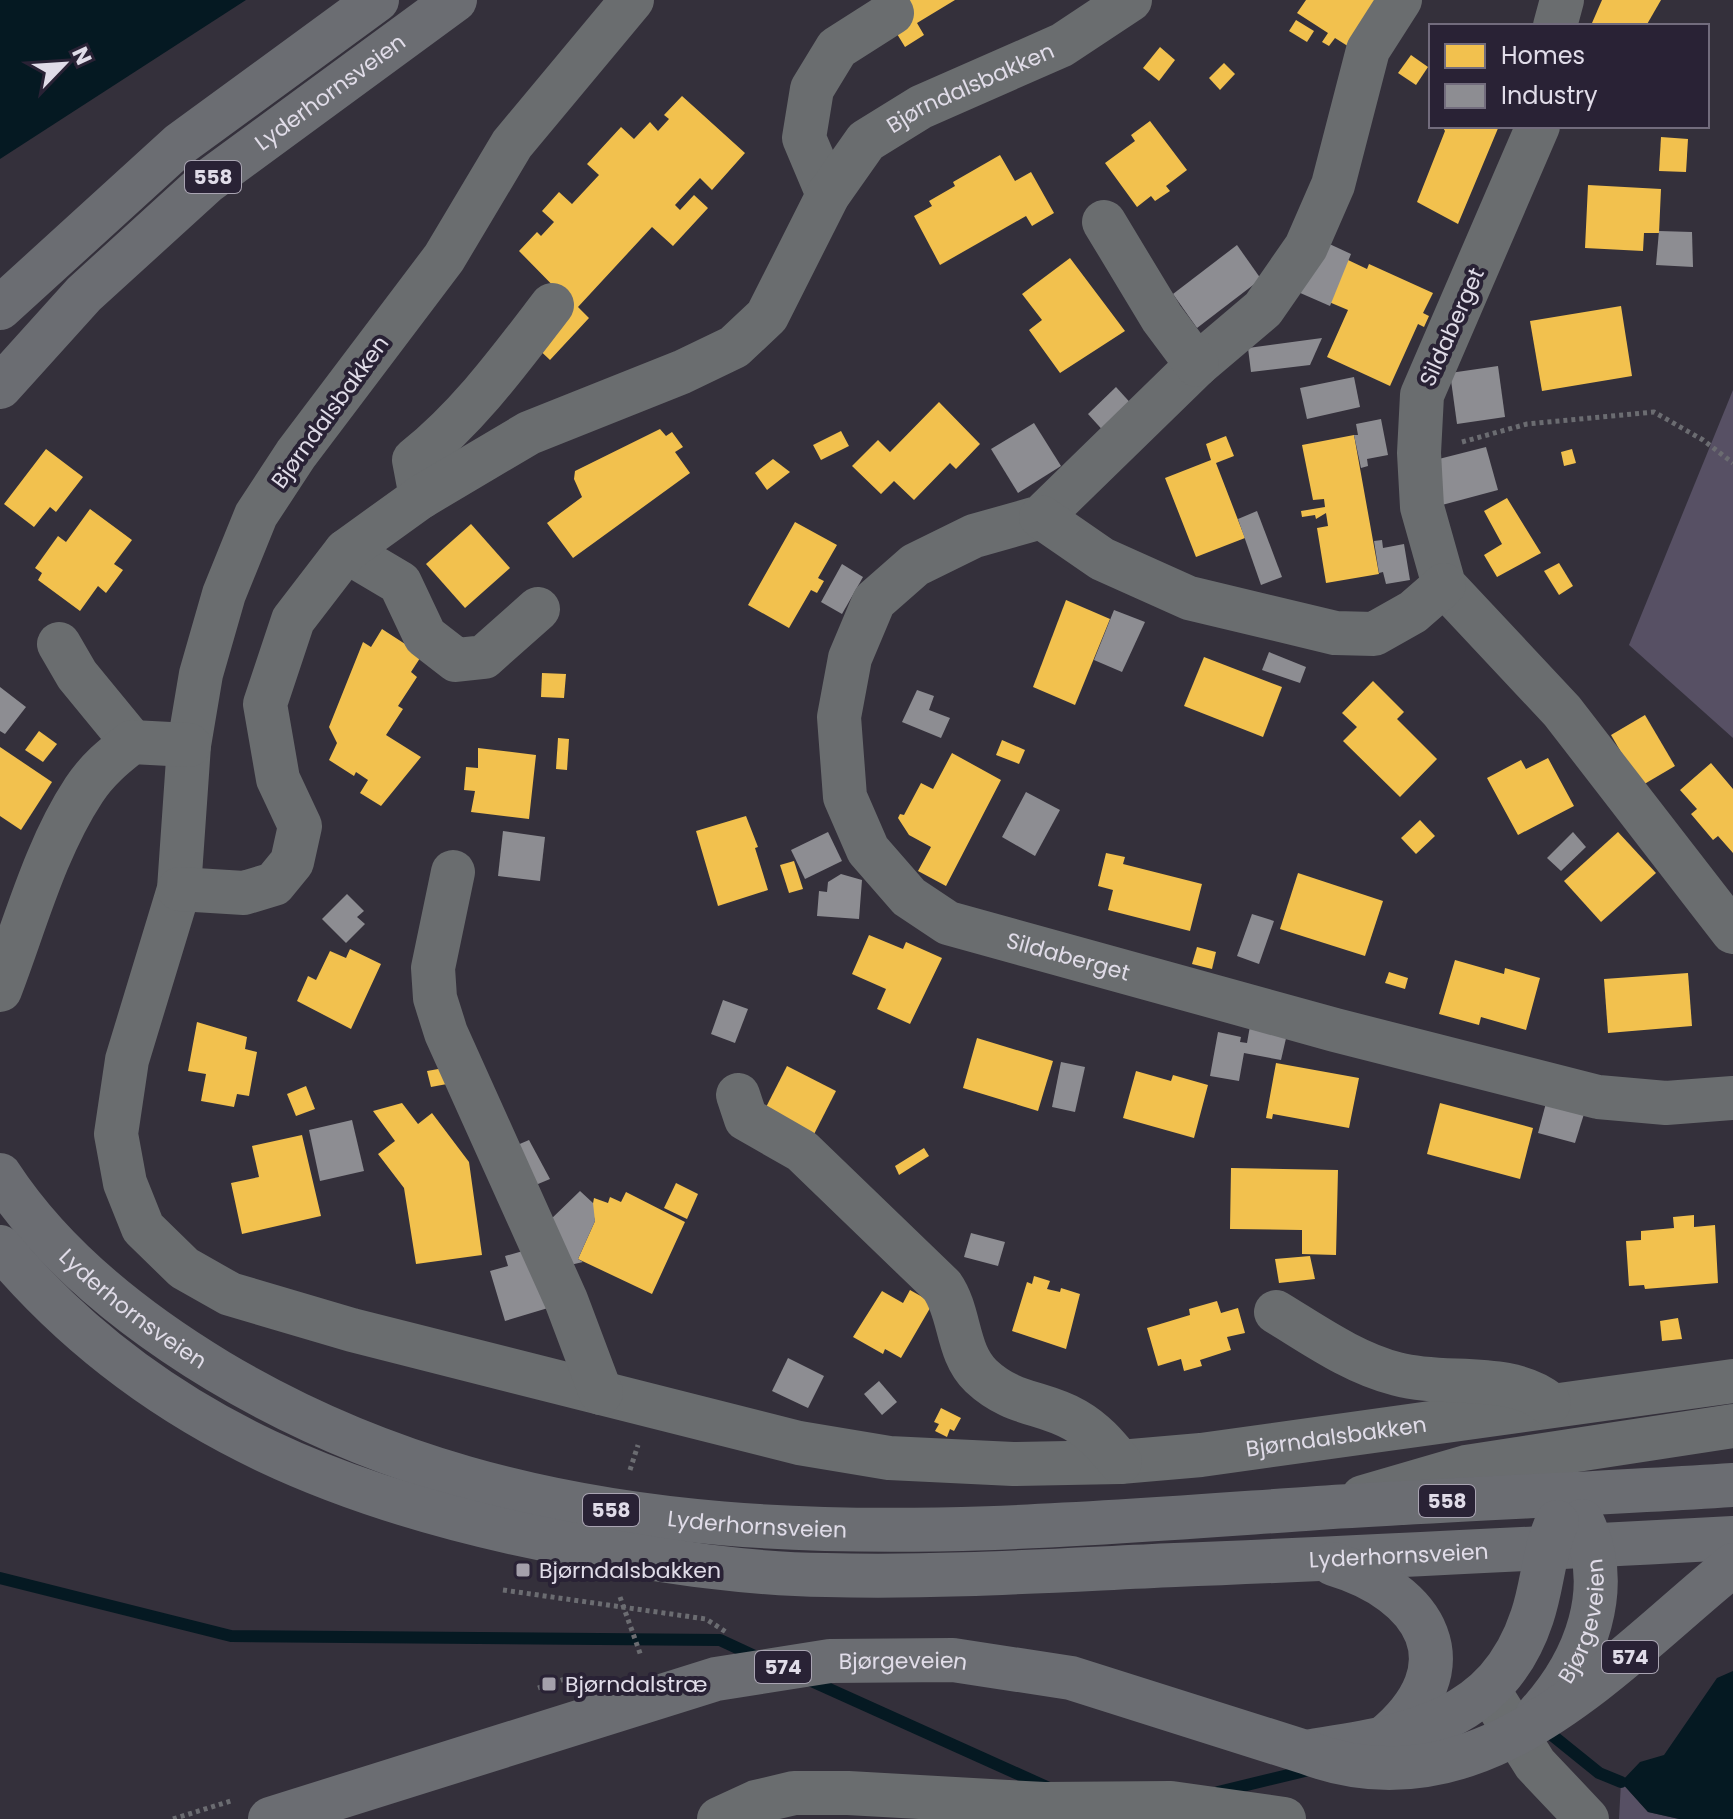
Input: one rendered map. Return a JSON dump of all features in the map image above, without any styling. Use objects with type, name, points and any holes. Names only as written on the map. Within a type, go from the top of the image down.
[{"type":"main road","name":"Lyderhornsveien","points":[[0,308],[180,144],[377,0]]},
{"type":"main road","name":"Lyderhornsveien","points":[[0,387],[84,294],[207,182],[455,0]]},
{"type":"main road","name":"Lyderhornsveien","points":[[0,1175],[64,1251],[119,1303],[184,1350],[261,1397],[331,1430],[408,1459],[574,1504],[737,1527],[843,1531],[1096,1524],[1733,1485]]},
{"type":"main road","name":"Lyderhornsveien","points":[[0,1247],[31,1284],[90,1340],[197,1417],[265,1454],[321,1477],[489,1528],[673,1563],[824,1575],[918,1576],[1733,1538]]},
{"type":"main road","name":"Bjørgeveien","points":[[1518,1737],[1568,1676],[1583,1646],[1591,1620],[1597,1577],[1594,1546],[1570,1494]]},
{"type":"main road","name":"574","points":[[1545,1549],[1570,1494]]},
{"type":"main road","name":"Bjørgeveien","points":[[1305,1752],[1381,1740],[1444,1720],[1489,1691],[1520,1644],[1532,1617],[1545,1549]]},
{"type":"main road","points":[[1319,1559],[1387,1586],[1404,1600],[1425,1630],[1430,1652],[1430,1677],[1420,1701],[1406,1720],[1381,1740]]},
{"type":"main road","name":"Bjørgeveien","points":[[270,1819],[716,1679],[830,1661],[953,1660],[1071,1678],[1305,1752],[1340,1769],[1411,1775],[1462,1762],[1560,1716],[1604,1681],[1733,1565]]},
{"type":"street","name":"Bjørndalsbakken","points":[[632,0],[512,144],[444,258],[296,454],[256,515],[224,594],[201,674],[189,745],[179,889],[127,1060],[116,1134],[125,1183],[143,1228],[184,1268],[230,1294],[352,1330],[799,1443],[889,1458],[1013,1464],[1120,1462],[1309,1442],[1733,1381]]},
{"type":"street","name":"Bjørndalsbakken","points":[[179,889],[244,893],[274,884],[292,862],[300,826],[278,779],[265,704],[293,620],[346,551],[421,497],[529,433],[682,372],[734,347],[767,316],[828,195],[866,141],[921,107],[1062,45],[1130,0]]},
{"type":"street","name":"Sildaberget","points":[[1400,0],[1368,50],[1333,185],[1306,247],[1263,309],[1197,365],[1041,517],[974,536],[915,565],[874,601],[850,658],[839,717],[845,797],[868,850],[909,897],[948,923],[1335,1030],[1598,1097],[1666,1103],[1733,1098]]},
{"type":"street","points":[[1556,24],[1562,0]]},
{"type":"street","points":[[828,195],[804,138],[812,89],[837,48],[892,13]]},
{"type":"street","name":"Sildaberget","points":[[1537,128],[1422,395],[1419,453],[1422,507],[1444,585],[1562,711],[1733,932]]},
{"type":"street","points":[[1104,222],[1162,318],[1197,365]]},
{"type":"street","points":[[421,497],[414,460],[448,433],[478,401],[552,305]]},
{"type":"street","points":[[1041,517],[1102,559],[1189,598],[1335,633],[1374,634],[1413,612],[1444,585]]},
{"type":"street","points":[[346,551],[400,583],[425,636],[456,660],[484,657],[538,609]]},
{"type":"street","points":[[59,644],[77,675],[132,742]]},
{"type":"street","points":[[0,990],[54,851],[84,790],[104,765],[132,742],[189,745]]},
{"type":"street","points":[[453,872],[433,968],[435,998],[446,1033],[566,1300],[601,1393]]},
{"type":"street","points":[[738,1095],[746,1119],[802,1151],[942,1286],[950,1298],[963,1345],[978,1373],[1000,1393],[1072,1418],[1098,1435],[1120,1462]]},
{"type":"street","name":"Bjørndalsbakken","points":[[1276,1312],[1344,1353],[1383,1370],[1432,1381],[1506,1385],[1527,1391],[1554,1407]]},
{"type":"street","points":[[1324,1508],[1466,1467],[1733,1426]]},
{"type":"street","points":[[1489,1691],[1554,1787],[1587,1819]]},
{"type":"street","points":[[719,1819],[756,1802],[794,1793],[1044,1804],[1171,1803],[1284,1819]]},
{"type":"path","points":[[1419,453],[1527,424],[1654,412],[1703,440],[1733,463]]},
{"type":"path","points":[[503,1590],[706,1619],[726,1632]]},
{"type":"path","points":[[632,1632],[641,1656]]},
{"type":"shaded area","points":[[1733,390],[1733,738],[1629,645]]},
{"type":"shaded area","points":[[1621,1782],[1648,1812],[1679,1819],[1619,1819]]},
{"type":"water","points":[[0,0],[246,0],[0,159]]},
{"type":"water","points":[[1733,1671],[1733,1819],[1679,1819],[1648,1812],[1621,1782],[1640,1762],[1664,1755],[1717,1678]]},
{"type":"building: Homes","points":[[900,0],[955,0],[917,23],[924,35],[905,47],[894,29]]},
{"type":"building: Homes","points":[[1306,0],[1385,0],[1354,50],[1335,38],[1329,46],[1322,42],[1328,33],[1297,13]]},
{"type":"building: Homes","points":[[1602,0],[1661,0],[1647,24],[1592,23]]},
{"type":"building: Homes","points":[[1296,20],[1314,31],[1307,42],[1289,31]]},
{"type":"building: Homes","points":[[1160,47],[1175,60],[1159,81],[1143,68]]},
{"type":"building: Homes","points":[[1411,55],[1428,67],[1416,85],[1398,73]]},
{"type":"building: Homes","points":[[1224,63],[1235,74],[1220,90],[1209,78]]},
{"type":"building: Homes","points":[[682,96],[745,153],[712,190],[700,178],[675,205],[680,210],[694,195],[708,208],[673,246],[652,227],[578,307],[589,318],[550,360],[533,344],[570,303],[519,251],[537,232],[541,236],[554,222],[542,211],[559,192],[572,204],[599,175],[587,164],[621,127],[634,139],[650,122],[658,131],[669,119],[664,115]]},
{"type":"building: Homes","points":[[1150,121],[1187,170],[1166,186],[1170,191],[1155,201],[1151,196],[1137,207],[1105,163],[1135,141],[1131,135]]},
{"type":"building: Homes","points":[[1443,128],[1498,128],[1458,224],[1417,202],[1445,131]]},
{"type":"building: Homes","points":[[1661,137],[1688,139],[1686,172],[1659,171]]},
{"type":"building: Homes","points":[[1000,155],[1015,181],[1031,172],[1054,213],[1032,226],[1026,216],[940,265],[914,216],[932,206],[929,201],[955,186],[953,182]]},
{"type":"building: Homes","points":[[1588,185],[1661,189],[1659,233],[1644,233],[1643,251],[1585,248]]},
{"type":"building: Homes","points":[[1070,258],[1125,331],[1060,373],[1029,330],[1042,320],[1022,294]]},
{"type":"building: Homes","points":[[1348,260],[1367,269],[1369,264],[1433,293],[1423,313],[1429,316],[1424,327],[1418,324],[1390,386],[1327,357],[1348,310],[1329,302]]},
{"type":"building: Homes","points":[[1621,306],[1632,376],[1542,391],[1530,321]]},
{"type":"building: Homes","points":[[939,402],[980,444],[956,469],[950,463],[914,500],[894,481],[881,494],[852,466],[878,440],[890,452]]},
{"type":"building: Homes","points":[[660,429],[666,436],[672,432],[683,447],[675,452],[690,473],[573,558],[547,523],[582,497],[574,479],[575,471]]},
{"type":"building: Homes","points":[[841,431],[849,446],[821,460],[813,445]]},
{"type":"building: Homes","points":[[1354,435],[1379,574],[1326,583],[1317,528],[1328,526],[1326,513],[1316,519],[1315,515],[1302,517],[1301,511],[1325,507],[1324,499],[1313,500],[1302,445]]},
{"type":"building: Homes","points":[[1226,436],[1234,456],[1216,463],[1245,538],[1196,557],[1165,478],[1211,460],[1206,444]]},
{"type":"building: Homes","points":[[46,449],[83,477],[56,512],[50,507],[34,527],[4,504]]},
{"type":"building: Homes","points":[[1572,449],[1576,463],[1564,466],[1561,452]]},
{"type":"building: Homes","points":[[773,459],[790,472],[767,490],[755,473]]},
{"type":"building: Homes","points":[[1507,498],[1541,553],[1497,577],[1484,555],[1502,544],[1484,511]]},
{"type":"building: Homes","points":[[90,509],[132,540],[114,564],[123,570],[106,593],[98,586],[80,611],[38,580],[42,573],[35,568],[58,536],[66,542]]},
{"type":"building: Homes","points":[[795,522],[837,545],[818,578],[824,581],[817,593],[811,590],[789,628],[748,605]]},
{"type":"building: Homes","points":[[471,524],[510,568],[465,608],[426,564]]},
{"type":"building: Homes","points":[[1559,563],[1573,586],[1559,595],[1544,571]]},
{"type":"building: Homes","points":[[1066,600],[1110,619],[1075,705],[1033,687]]},
{"type":"building: Homes","points":[[382,629],[422,655],[411,672],[417,677],[398,706],[403,709],[386,735],[421,757],[381,806],[360,793],[368,780],[356,772],[354,776],[329,760],[337,743],[329,727],[363,642],[371,647]]},
{"type":"building: Homes","points":[[1204,657],[1282,687],[1263,737],[1184,706]]},
{"type":"building: Homes","points":[[542,673],[566,674],[564,698],[541,697]]},
{"type":"building: Homes","points":[[1373,681],[1404,712],[1397,719],[1437,759],[1400,797],[1343,741],[1357,727],[1342,713]]},
{"type":"building: Homes","points":[[1645,715],[1675,766],[1641,786],[1611,735]]},
{"type":"building: Homes","points":[[39,731],[57,744],[43,762],[25,750]]},
{"type":"building: Homes","points":[[558,738],[569,739],[567,770],[556,769]]},
{"type":"building: Homes","points":[[1002,740],[1025,750],[1019,764],[996,755]]},
{"type":"building: Homes","points":[[0,747],[52,782],[21,830],[0,816]]},
{"type":"building: Homes","points":[[478,748],[536,755],[529,819],[471,812],[475,791],[464,790],[466,767],[478,768]]},
{"type":"building: Homes","points":[[952,753],[1001,780],[946,886],[918,871],[931,847],[909,835],[898,818],[900,814],[904,815],[921,783],[933,789]]},
{"type":"building: Homes","points":[[1548,758],[1574,806],[1518,835],[1487,778],[1521,760],[1526,769]]},
{"type":"building: Homes","points":[[1711,763],[1733,789],[1733,853],[1718,836],[1713,840],[1691,814],[1697,809],[1680,790]]},
{"type":"building: Homes","points":[[746,816],[758,847],[755,848],[768,890],[718,906],[696,831]]},
{"type":"building: Homes","points":[[1420,820],[1435,836],[1416,854],[1401,838]]},
{"type":"building: Homes","points":[[1618,832],[1656,873],[1601,922],[1564,881]]},
{"type":"building: Homes","points":[[1106,853],[1125,857],[1123,864],[1202,884],[1190,931],[1108,910],[1113,890],[1098,886]]},
{"type":"building: Homes","points":[[794,861],[803,889],[789,893],[780,865]]},
{"type":"building: Homes","points":[[1298,873],[1383,901],[1365,956],[1280,929]]},
{"type":"building: Homes","points":[[869,935],[903,949],[906,942],[942,958],[910,1024],[877,1009],[886,989],[852,974]]},
{"type":"building: Homes","points":[[1197,947],[1216,952],[1212,969],[1192,964]]},
{"type":"building: Homes","points":[[350,949],[381,964],[351,1029],[297,1001],[308,976],[316,980],[330,951],[346,958]]},
{"type":"building: Homes","points":[[1455,960],[1504,974],[1505,968],[1540,978],[1526,1030],[1481,1017],[1479,1025],[1439,1014]]},
{"type":"building: Homes","points":[[1389,972],[1408,978],[1405,989],[1385,983]]},
{"type":"building: Homes","points":[[1688,973],[1692,1026],[1608,1033],[1604,979]]},
{"type":"building: Homes","points":[[197,1022],[247,1037],[245,1049],[257,1052],[249,1096],[237,1094],[234,1107],[201,1101],[206,1074],[188,1071]]},
{"type":"building: Homes","points":[[977,1038],[1053,1061],[1038,1111],[963,1088]]},
{"type":"building: Homes","points":[[1276,1063],[1359,1078],[1349,1128],[1273,1114],[1272,1119],[1266,1118]]},
{"type":"building: Homes","points":[[787,1066],[836,1091],[809,1144],[760,1119]]},
{"type":"building: Homes","points":[[444,1068],[447,1084],[431,1087],[427,1071]]},
{"type":"building: Homes","points":[[1136,1071],[1171,1081],[1173,1075],[1208,1085],[1194,1138],[1123,1118]]},
{"type":"building: Homes","points":[[306,1086],[315,1109],[296,1116],[287,1094]]},
{"type":"building: Homes","points":[[402,1103],[418,1124],[432,1113],[469,1162],[482,1255],[416,1264],[404,1188],[378,1154],[395,1141],[373,1111]]},
{"type":"building: Homes","points":[[1440,1103],[1533,1128],[1520,1179],[1427,1154]]},
{"type":"building: Homes","points":[[302,1135],[321,1216],[242,1234],[231,1183],[259,1177],[252,1146]]},
{"type":"building: Homes","points":[[924,1148],[929,1156],[899,1175],[895,1166]]},
{"type":"building: Homes","points":[[1231,1168],[1338,1170],[1336,1255],[1302,1254],[1302,1230],[1230,1229]]},
{"type":"building: Homes","points":[[676,1183],[698,1194],[687,1219],[664,1208]]},
{"type":"building: Homes","points":[[626,1192],[685,1222],[652,1294],[578,1259],[595,1221],[592,1209],[594,1198],[608,1203],[610,1197],[621,1202]]},
{"type":"building: Homes","points":[[1694,1215],[1694,1227],[1715,1225],[1718,1283],[1645,1289],[1644,1285],[1629,1286],[1626,1241],[1641,1240],[1641,1231],[1674,1228],[1673,1217]]},
{"type":"building: Homes","points":[[1310,1256],[1315,1279],[1279,1283],[1275,1259]]},
{"type":"building: Homes","points":[[1034,1276],[1050,1281],[1047,1289],[1060,1292],[1061,1288],[1080,1294],[1066,1349],[1012,1331],[1027,1282],[1032,1284]]},
{"type":"building: Homes","points":[[910,1290],[933,1303],[901,1358],[885,1349],[883,1354],[853,1337],[882,1291],[903,1303]]},
{"type":"building: Homes","points":[[1217,1301],[1221,1313],[1238,1308],[1245,1333],[1227,1337],[1231,1350],[1200,1360],[1202,1366],[1184,1371],[1181,1359],[1158,1366],[1147,1328],[1190,1315],[1189,1309]]},
{"type":"building: Homes","points":[[1678,1318],[1682,1339],[1662,1341],[1660,1321]]},
{"type":"building: Homes","points":[[941,1408],[961,1418],[947,1437],[935,1431],[939,1424],[934,1422]]},
{"type":"building: Industry","points":[[1659,231],[1692,232],[1693,267],[1656,265]]},
{"type":"building: Industry","points":[[1323,241],[1351,254],[1330,306],[1298,292]]},
{"type":"building: Industry","points":[[1237,245],[1261,279],[1197,328],[1173,294]]},
{"type":"building: Industry","points":[[1322,338],[1310,365],[1251,372],[1248,348]]},
{"type":"building: Industry","points":[[1498,366],[1505,417],[1457,424],[1450,373]]},
{"type":"building: Industry","points":[[1354,377],[1360,407],[1307,419],[1300,388]]},
{"type":"building: Industry","points":[[1116,387],[1135,408],[1107,435],[1088,414]]},
{"type":"building: Industry","points":[[1381,419],[1388,455],[1367,459],[1368,466],[1361,468],[1354,435],[1358,435],[1356,424]]},
{"type":"building: Industry","points":[[1034,423],[1061,466],[1018,493],[991,449]]},
{"type":"building: Industry","points":[[1486,447],[1498,490],[1442,505],[1431,461]]},
{"type":"building: Industry","points":[[1257,511],[1282,577],[1261,585],[1238,519]]},
{"type":"building: Industry","points":[[1382,540],[1383,548],[1404,544],[1410,580],[1386,584],[1383,572],[1379,573],[1374,541]]},
{"type":"building: Industry","points":[[842,564],[863,577],[842,614],[821,602]]},
{"type":"building: Industry","points":[[1114,610],[1145,622],[1122,672],[1094,660]]},
{"type":"building: Industry","points":[[1269,652],[1306,667],[1300,683],[1262,670]]},
{"type":"building: Industry","points":[[0,687],[26,707],[5,734],[0,731]]},
{"type":"building: Industry","points":[[917,690],[934,696],[929,710],[950,718],[941,738],[902,722]]},
{"type":"building: Industry","points":[[1026,792],[1060,810],[1035,856],[1002,837]]},
{"type":"building: Industry","points":[[503,831],[545,837],[540,881],[498,876]]},
{"type":"building: Industry","points":[[828,832],[842,861],[805,879],[791,850]]},
{"type":"building: Industry","points":[[1573,832],[1586,847],[1561,871],[1547,858]]},
{"type":"building: Industry","points":[[841,874],[862,880],[859,919],[817,916],[819,891],[827,892],[828,882]]},
{"type":"building: Industry","points":[[347,894],[364,911],[357,917],[365,924],[346,943],[322,919]]},
{"type":"building: Industry","points":[[1252,914],[1274,921],[1259,964],[1237,956]]},
{"type":"building: Industry","points":[[723,1000],[748,1009],[735,1043],[711,1034]]},
{"type":"building: Industry","points":[[1250,1026],[1287,1034],[1281,1060],[1244,1053],[1239,1081],[1210,1076],[1218,1032],[1241,1037],[1240,1042],[1247,1043]]},
{"type":"building: Industry","points":[[1061,1062],[1085,1067],[1075,1112],[1052,1107]]},
{"type":"building: Industry","points":[[1546,1103],[1584,1114],[1575,1143],[1538,1133]]},
{"type":"building: Industry","points":[[352,1120],[364,1171],[320,1181],[309,1130]]},
{"type":"building: Industry","points":[[529,1140],[550,1179],[526,1189],[508,1149]]},
{"type":"building: Industry","points":[[580,1191],[593,1203],[595,1221],[578,1259],[583,1262],[570,1265],[547,1223]]},
{"type":"building: Industry","points":[[971,1233],[1005,1242],[998,1266],[964,1257]]},
{"type":"building: Industry","points":[[523,1251],[548,1308],[505,1321],[490,1271],[508,1266],[505,1256]]},
{"type":"building: Industry","points":[[788,1358],[824,1376],[808,1408],[772,1391]]},
{"type":"building: Industry","points":[[879,1381],[897,1402],[882,1415],[864,1394]]},
{"type":"waterway","points":[[0,1578],[231,1636],[720,1640],[761,1659]]},
{"type":"waterway","points":[[807,1679],[1049,1788]]},
{"type":"waterway","points":[[1542,1727],[1599,1773],[1621,1782]]},
{"type":"waterway","points":[[1218,1792],[1313,1769]]},
{"type":"place","name":"Bjørndalsbakken","points":[[523,1570]]},
{"type":"place","name":"Bjørndalstræ","points":[[549,1684]]}]
